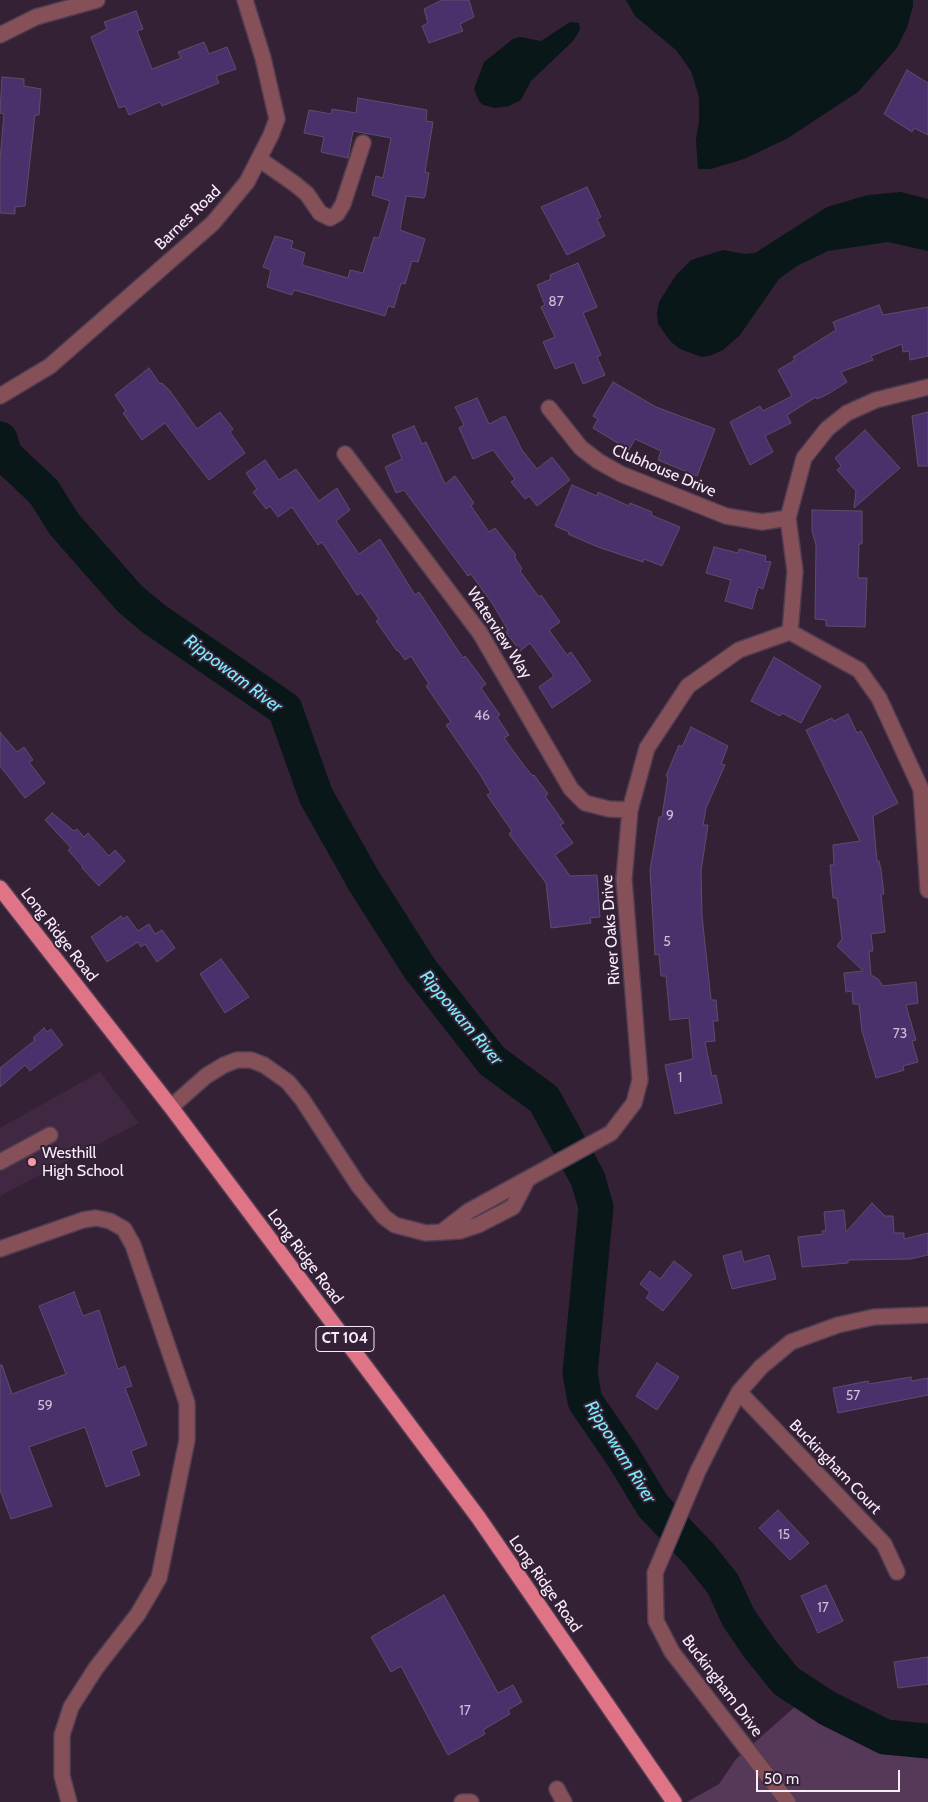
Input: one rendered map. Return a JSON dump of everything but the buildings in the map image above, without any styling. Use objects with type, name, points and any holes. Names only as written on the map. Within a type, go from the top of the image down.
[{"type":"main road","name":"Long Ridge Road","points":[[0,888],[171,1107],[478,1516],[674,1802]]},
{"type":"street","points":[[0,35],[36,17],[97,0]]},
{"type":"street","name":"Barnes Road","points":[[0,396],[50,366],[213,223],[247,182],[277,119],[263,58],[245,0]]},
{"type":"street","points":[[259,159],[295,184],[307,194],[320,213],[330,218],[337,214],[343,204],[363,143]]},
{"type":"street","points":[[928,387],[876,400],[847,412],[827,429],[804,458],[788,518],[795,571],[790,632],[859,670],[878,698],[921,789],[928,890]]},
{"type":"street","name":"Clubhouse Drive","points":[[549,408],[581,448],[598,461],[621,474],[726,516],[762,522],[788,518]]},
{"type":"street","name":"Waterview Way","points":[[345,454],[480,633],[571,788],[585,803],[630,810]]},
{"type":"street","name":"River Oaks Drive","points":[[171,1107],[206,1076],[224,1064],[237,1060],[251,1060],[264,1065],[288,1082],[302,1099],[358,1185],[384,1216],[395,1225],[426,1233],[460,1231],[478,1225],[513,1207],[527,1180],[611,1133],[634,1103],[640,1080],[624,879],[630,810],[647,748],[688,686],[739,650],[790,632]]},
{"type":"street","points":[[0,1162],[50,1135]]},
{"type":"street","points":[[0,1249],[83,1220],[96,1218],[110,1221],[124,1229],[133,1245],[187,1403],[187,1440],[159,1578],[138,1614],[96,1668],[76,1700],[62,1736],[62,1776],[69,1802]]},
{"type":"street","name":"Buckingham Drive","points":[[788,1802],[672,1652],[656,1621],[656,1573],[698,1471],[739,1392],[761,1367],[791,1342],[838,1325],[874,1317],[928,1315]]},
{"type":"street","name":"Buckingham Court","points":[[739,1392],[884,1544],[896,1572]]},
{"type":"street","points":[[462,1802],[471,1802]]},
{"type":"shaded area","points":[[626,0],[913,0],[913,6],[907,28],[896,49],[858,92],[788,138],[744,159],[711,169],[698,169],[696,140],[699,121],[699,97],[691,71],[676,50],[635,16]]},
{"type":"shaded area","points":[[570,22],[579,23],[580,30],[573,41],[531,81],[521,100],[509,106],[495,108],[483,105],[479,101],[474,89],[484,62],[513,39],[520,37],[541,41]]},
{"type":"shaded area","points":[[901,192],[928,199],[928,251],[888,242],[828,251],[797,266],[779,279],[740,335],[723,350],[712,355],[702,357],[680,349],[671,342],[658,324],[659,302],[676,275],[691,260],[723,250],[745,254],[755,253],[827,207],[868,195]]},
{"type":"shaded area","name":"Westhill High School","points":[[100,1072],[139,1123],[0,1196],[0,1128]]},
{"type":"shaded area","points":[[807,1696],[928,1736],[928,1802],[687,1802],[719,1784],[736,1759]]},
{"type":"waterway","name":"Rippowam River","points":[[0,439],[5,455],[44,492],[64,524],[130,599],[154,619],[285,709],[316,796],[364,881],[420,969],[492,1061],[544,1099],[588,1179],[596,1207],[580,1373],[585,1401],[622,1455],[653,1506],[699,1554],[723,1584],[738,1617],[760,1649],[786,1681],[827,1708],[885,1737],[928,1741]]},
{"type":"place","name":"Westhill High School","points":[[32,1162]]}]
